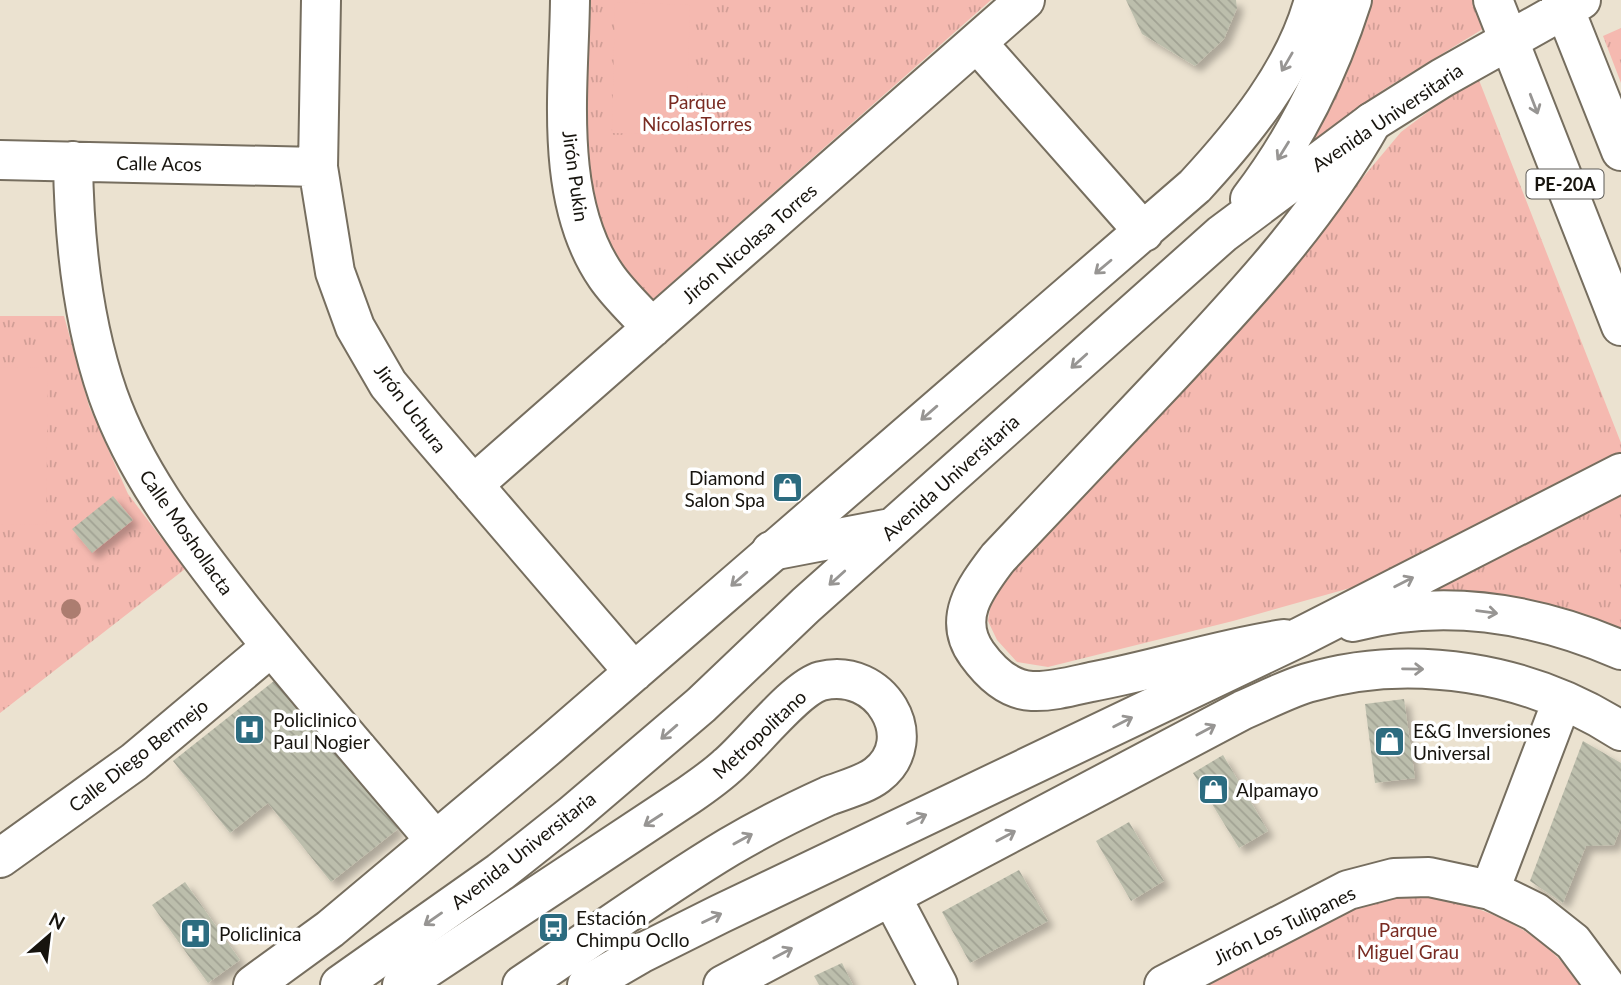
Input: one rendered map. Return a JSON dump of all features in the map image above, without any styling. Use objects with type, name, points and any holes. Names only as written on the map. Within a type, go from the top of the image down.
[{"type":"street","name":"Jirón Uchura","points":[[321,0],[318,167],[335,272],[355,327],[388,383],[472,485],[634,672]]},
{"type":"street","name":"Jirón Pukin","points":[[570,0],[569,143],[574,192],[585,236],[606,276],[653,328]]},
{"type":"street","name":"Jirón Nicolasa Torres","points":[[472,485],[1025,0]]},
{"type":"street","points":[[253,985],[330,929],[634,672],[1195,186],[1232,146],[1291,57],[1314,0]]},
{"type":"street","points":[[1222,234],[1252,197],[1304,117],[1325,74],[1352,0]]},
{"type":"street","name":"PE-20A","points":[[1493,0],[1621,327]]},
{"type":"street","name":"Avenida Universitaria","points":[[340,985],[500,872],[572,815],[701,705],[893,527],[1222,234],[1372,122],[1569,3]]},
{"type":"street","name":"PE-20A","points":[[1569,3],[1621,151]]},
{"type":"street","points":[[978,44],[1144,232]]},
{"type":"street","points":[[1372,122],[1343,173],[1270,266],[998,558],[970,596],[967,624],[973,648],[989,670],[1009,685],[1032,691],[1126,676],[1241,646],[1300,637],[1390,612],[1476,610],[1554,626],[1621,650]]},
{"type":"street","name":"Calle Acos","points":[[0,160],[318,167]]},
{"type":"street","name":"Calle Moshollacta","points":[[74,161],[74,236],[87,316],[108,395],[146,480],[271,647],[435,840]]},
{"type":"street","points":[[587,985],[640,954],[720,914],[1300,637],[1621,473]]},
{"type":"street","points":[[771,551],[893,527]]},
{"type":"street","name":"Calle Diego Bermejo","points":[[0,858],[134,762],[271,647]]},
{"type":"street","points":[[723,985],[1243,710],[1305,684],[1357,672],[1394,668],[1477,674],[1523,686],[1562,701],[1621,731]]},
{"type":"street","name":"Metropolitano","points":[[402,985],[690,795],[728,766],[803,691],[819,681],[850,678],[875,690],[891,710],[896,738],[890,757],[877,775],[795,812],[729,847],[523,985]]},
{"type":"street","points":[[1490,890],[1562,701]]},
{"type":"street","name":"Jirón Los Tulipanes","points":[[1164,985],[1348,890],[1394,878],[1429,877],[1490,890],[1535,912],[1573,943],[1605,985]]},
{"type":"street","points":[[891,896],[938,985]]},
{"type":"green space","name":"Parque NicolasTorres","points":[[591,0],[991,0],[651,301],[603,235],[593,210],[588,185],[584,106]]},
{"type":"green space","points":[[1370,0],[1475,0],[1486,27],[1383,90],[1289,158]]},
{"type":"green space","points":[[615,2],[690,5],[686,135],[612,133]]},
{"type":"green space","points":[[1621,28],[1621,83],[1603,36]]},
{"type":"green space","points":[[1477,75],[1621,443],[1621,455],[1368,583],[1233,621],[1048,667],[1017,662],[997,640],[988,621],[992,597],[1019,561],[1278,279],[1401,132]]},
{"type":"green space","points":[[0,316],[64,316],[89,406],[128,494],[185,569],[0,713]]},
{"type":"green space","points":[[0,367],[48,368],[46,525],[0,524]]},
{"type":"green space","points":[[1621,492],[1621,639],[1413,595]]},
{"type":"green space","name":"Parque Miguel Grau","points":[[1426,896],[1493,914],[1513,924],[1549,949],[1580,985],[1195,985],[1367,898]]},
{"type":"building","points":[[1126,0],[1236,0],[1237,8],[1224,39],[1195,66],[1142,34]]},
{"type":"building","points":[[113,496],[133,520],[92,553],[72,529]]},
{"type":"building","points":[[279,677],[398,829],[331,882],[268,803],[230,833],[173,761]]},
{"type":"building","name":"E&G Inversiones Universal","points":[[1404,699],[1415,778],[1375,783],[1365,704]]},
{"type":"building","points":[[1583,741],[1621,763],[1621,827],[1614,845],[1586,846],[1563,903],[1530,881]]},
{"type":"building","points":[[1223,755],[1268,831],[1239,848],[1193,773]]},
{"type":"building","points":[[1129,822],[1164,881],[1131,901],[1096,841]]},
{"type":"building","points":[[1019,870],[1048,921],[970,963],[942,912]]},
{"type":"building","name":"Policlinica","points":[[185,882],[240,960],[208,983],[152,905]]},
{"type":"building","points":[[842,963],[853,985],[819,985],[814,976]]},
{"type":"place","name":"Diamond Salon Spa","points":[[788,488]]},
{"type":"place","name":"Policlinico Paul Nogier","points":[[250,730]]},
{"type":"place","name":"E&G Inversiones Universal","points":[[1390,741]]},
{"type":"place","name":"Alpamayo","points":[[1213,789]]},
{"type":"place","name":"Estación Chimpu Ocllo","points":[[553,928]]},
{"type":"place","name":"Policlinica","points":[[196,933]]}]
